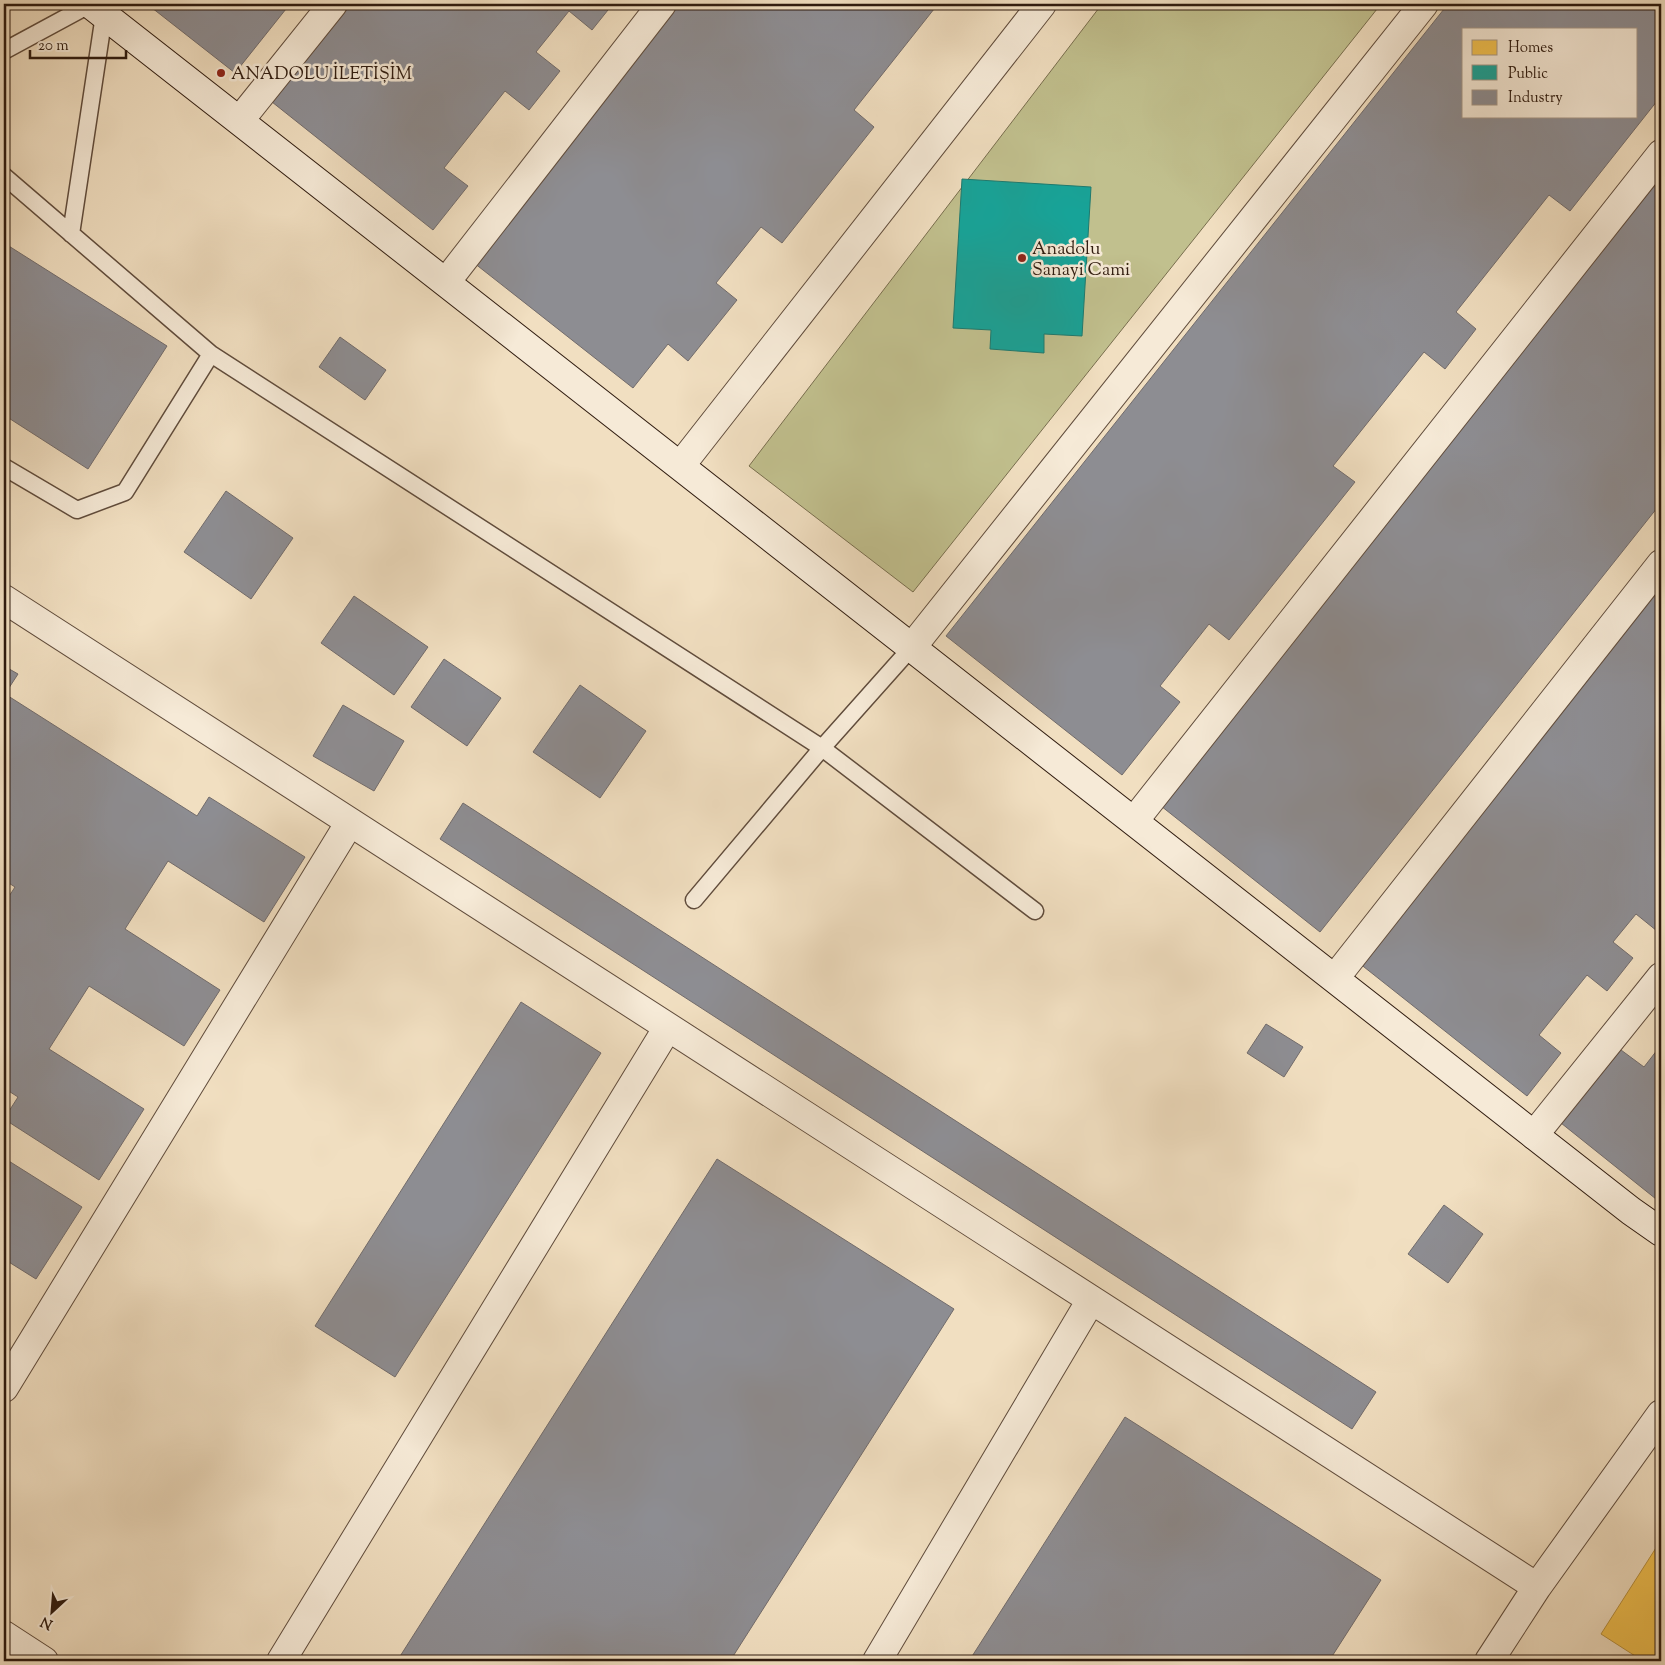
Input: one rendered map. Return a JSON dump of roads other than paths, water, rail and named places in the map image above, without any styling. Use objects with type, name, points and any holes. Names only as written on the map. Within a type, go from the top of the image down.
[{"type":"street","points":[[240,120],[333,4]]},
{"type":"street","points":[[446,282],[662,4]]},
{"type":"street","points":[[681,465],[1042,4]]},
{"type":"street","points":[[912,647],[1424,4]]},
{"type":"street","points":[[95,8],[681,465],[1631,1211],[1661,1232]]},
{"type":"street","points":[[1134,821],[1661,154]]},
{"type":"street","points":[[1335,978],[1661,564]]},
{"type":"street","points":[[4,599],[1537,1587]]},
{"type":"street","points":[[4,1388],[350,822]]},
{"type":"street","points":[[1534,1135],[1661,977]]},
{"type":"street","points":[[281,1661],[668,1027]]},
{"type":"street","points":[[877,1661],[1091,1300]]},
{"type":"street","points":[[1489,1661],[1537,1587],[1661,1414]]},
{"type":"street","points":[[4,1635],[44,1661]]},
{"type":"lane","points":[[4,51],[95,8]]},
{"type":"lane","points":[[71,234],[95,8]]},
{"type":"lane","points":[[4,176],[210,354],[822,748],[1035,911]]},
{"type":"lane","points":[[4,467],[77,510],[125,492],[210,354]]},
{"type":"lane","points":[[694,900],[822,748],[912,647]]},
{"type":"place","name":"ANADOLU İLETİŞİM","points":[[221,73]]},
{"type":"place","name":"Anadolu Sanayi Cami","points":[[1022,258]]}]
